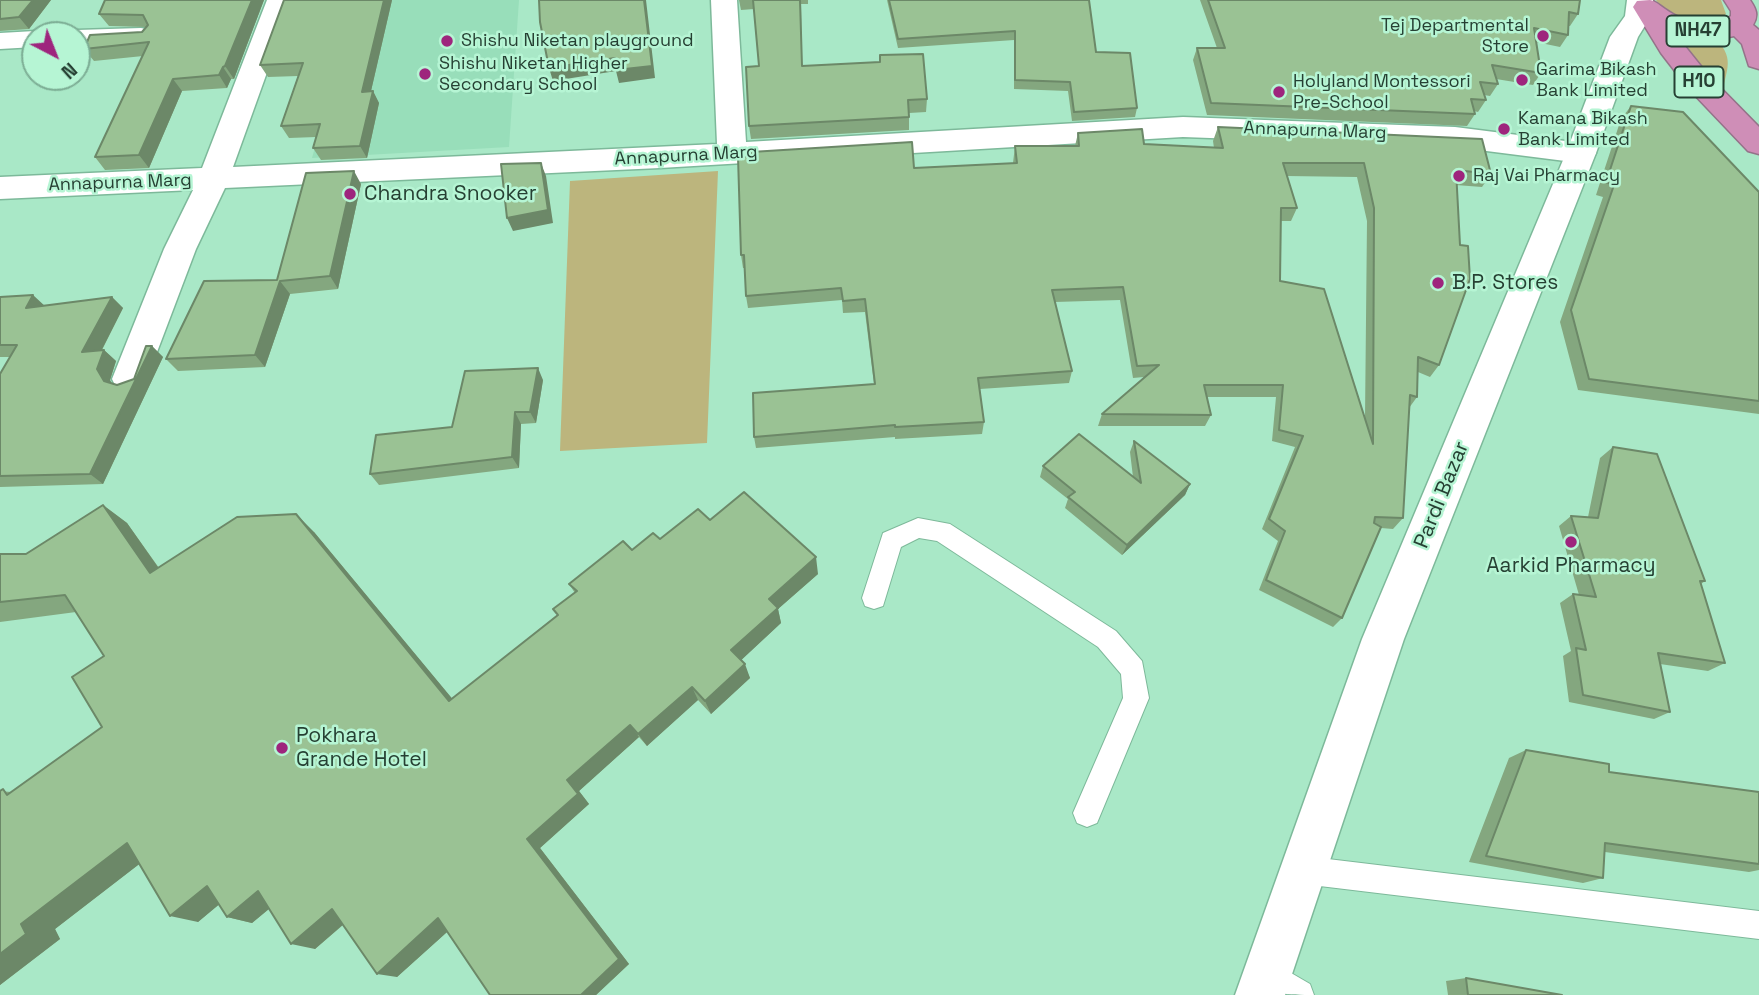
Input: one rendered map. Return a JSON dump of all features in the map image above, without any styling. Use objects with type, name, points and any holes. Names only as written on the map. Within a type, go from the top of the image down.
[{"type":"highway","name":"NH47","points":[[1643,4],[1679,26],[1696,31],[1728,30],[1738,13],[1755,42],[1759,60]]},
{"type":"highway","name":"H10","points":[[1643,4],[1655,25],[1707,93],[1759,144]]},
{"type":"street","points":[[130,379],[180,249],[213,180],[280,0]]},
{"type":"street","points":[[724,0],[732,154]]},
{"type":"street","name":"Pardi Bazar","points":[[1263,985],[1383,639],[1581,153],[1624,37],[1643,4]]},
{"type":"street","points":[[91,38],[141,36]]},
{"type":"street","points":[[0,41],[21,40]]},
{"type":"street","name":"Annapurna Marg","points":[[0,188],[732,154],[1183,127],[1455,137],[1581,153]]},
{"type":"lane","points":[[874,598],[891,540],[918,528],[942,531],[1107,639],[1133,669],[1136,698],[1087,813]]},
{"type":"lane","points":[[1303,870],[1759,925]]},
{"type":"lane","points":[[1263,985],[1299,995]]},
{"type":"shaded area","name":"Shishu Niketan Higher Secondary School","points":[[356,0],[519,0],[509,147],[312,158]]},
{"type":"shaded area","points":[[1656,0],[1721,0],[1726,14],[1709,22],[1689,21],[1662,7]]},
{"type":"shaded area","points":[[1716,39],[1728,60],[1722,98],[1677,40]]},
{"type":"shaded area","points":[[718,171],[707,443],[560,451],[570,181]]},
{"type":"building","points":[[0,0],[33,0],[19,17],[0,19]]},
{"type":"building","points":[[105,0],[252,0],[219,75],[173,79],[139,155],[95,157],[149,42],[91,48],[91,35],[142,32],[148,25],[143,15],[99,14]]},
{"type":"building","points":[[284,0],[384,0],[362,92],[373,91],[360,146],[313,148],[320,124],[281,126],[303,63],[260,65]]},
{"type":"building","points":[[539,0],[644,0],[652,66],[616,70],[615,58],[549,68],[540,22]]},
{"type":"building","points":[[753,0],[800,0],[802,66],[880,62],[880,55],[923,54],[927,99],[908,100],[909,117],[749,126],[746,67],[759,66]]},
{"type":"building","points":[[889,0],[1089,0],[1096,52],[1130,53],[1137,108],[1074,112],[1070,82],[1015,80],[1015,31],[898,39]]},
{"type":"building","points":[[1208,0],[1580,0],[1578,14],[1569,12],[1568,35],[1534,28],[1541,73],[1492,65],[1498,84],[1480,82],[1486,100],[1471,99],[1475,114],[1211,103],[1197,48],[1225,48]]},
{"type":"building","points":[[1631,106],[1683,112],[1759,192],[1759,401],[1589,379],[1571,310],[1614,185],[1606,182]]},
{"type":"building","points":[[1218,127],[1482,139],[1491,174],[1456,170],[1460,245],[1468,246],[1470,279],[1439,365],[1418,357],[1417,397],[1410,395],[1403,518],[1375,517],[1374,523],[1381,527],[1342,618],[1266,580],[1285,531],[1269,519],[1303,436],[1279,430],[1283,385],[1204,385],[1211,415],[1102,414],[1159,365],[1137,366],[1123,287],[1052,290],[1072,371],[978,378],[984,422],[895,425],[754,437],[753,393],[875,384],[865,299],[843,301],[841,288],[746,296],[744,255],[741,255],[738,157],[751,156],[751,152],[912,142],[914,168],[1017,163],[1015,146],[1079,146],[1078,133],[1142,129],[1144,144],[1223,148]],"holes":[[[1283,163],[1364,163],[1374,208],[1373,444],[1324,289],[1280,281],[1281,208],[1297,208]]]},
{"type":"building","points":[[541,163],[548,210],[507,218],[501,164]]},
{"type":"building","points":[[354,171],[330,276],[280,281],[255,355],[166,359],[204,281],[277,280],[306,173]]},
{"type":"building","points":[[33,295],[26,308],[112,297],[82,352],[104,350],[97,369],[104,381],[117,385],[134,379],[146,346],[152,346],[90,474],[0,476],[0,374],[17,345],[0,345],[0,297]]},
{"type":"building","points":[[538,368],[530,412],[515,412],[512,457],[370,474],[376,435],[452,427],[465,371]]},
{"type":"building","points":[[1079,434],[1141,483],[1134,441],[1190,484],[1127,545],[1068,497],[1075,492],[1043,466]]},
{"type":"building","points":[[1613,447],[1657,454],[1705,581],[1700,581],[1725,663],[1658,653],[1670,712],[1583,695],[1576,648],[1586,650],[1573,594],[1596,597],[1571,516],[1598,518]]},
{"type":"building","points":[[744,492],[816,557],[769,599],[778,608],[731,650],[745,664],[705,701],[692,687],[638,734],[630,725],[567,780],[578,794],[527,839],[619,959],[581,995],[490,995],[438,918],[377,974],[332,909],[291,944],[258,891],[227,917],[207,886],[170,916],[127,843],[21,924],[26,934],[0,954],[0,791],[3,789],[7,795],[102,727],[72,677],[104,656],[65,595],[0,602],[0,554],[26,554],[103,505],[150,573],[237,517],[296,514],[449,701],[558,615],[553,609],[577,591],[569,584],[623,541],[632,550],[653,533],[660,539],[698,509],[710,520]]},
{"type":"building","points":[[1526,750],[1609,764],[1609,772],[1759,792],[1759,864],[1605,843],[1603,878],[1486,856]]},
{"type":"building","points":[[1466,978],[1562,995],[1468,995]]},
{"type":"place","name":"Tej Departmental Store","points":[[1543,36]]},
{"type":"place","name":"Shishu Niketan playground","points":[[447,41]]},
{"type":"place","name":"Shishu Niketan Higher Secondary School","points":[[425,74]]},
{"type":"place","name":"Garima Bikash Bank Limited","points":[[1522,80]]},
{"type":"place","name":"Holyland Montessori Pre-School","points":[[1279,92]]},
{"type":"place","name":"Kamana Bikash Bank Limited","points":[[1504,129]]},
{"type":"place","name":"Raj Vai Pharmacy","points":[[1459,176]]},
{"type":"place","name":"Chandra Snooker","points":[[350,194]]},
{"type":"place","name":"B.P. Stores","points":[[1438,283]]},
{"type":"place","name":"Aarkid Pharmacy","points":[[1571,542]]},
{"type":"place","name":"Pokhara Grande Hotel","points":[[282,748]]}]
